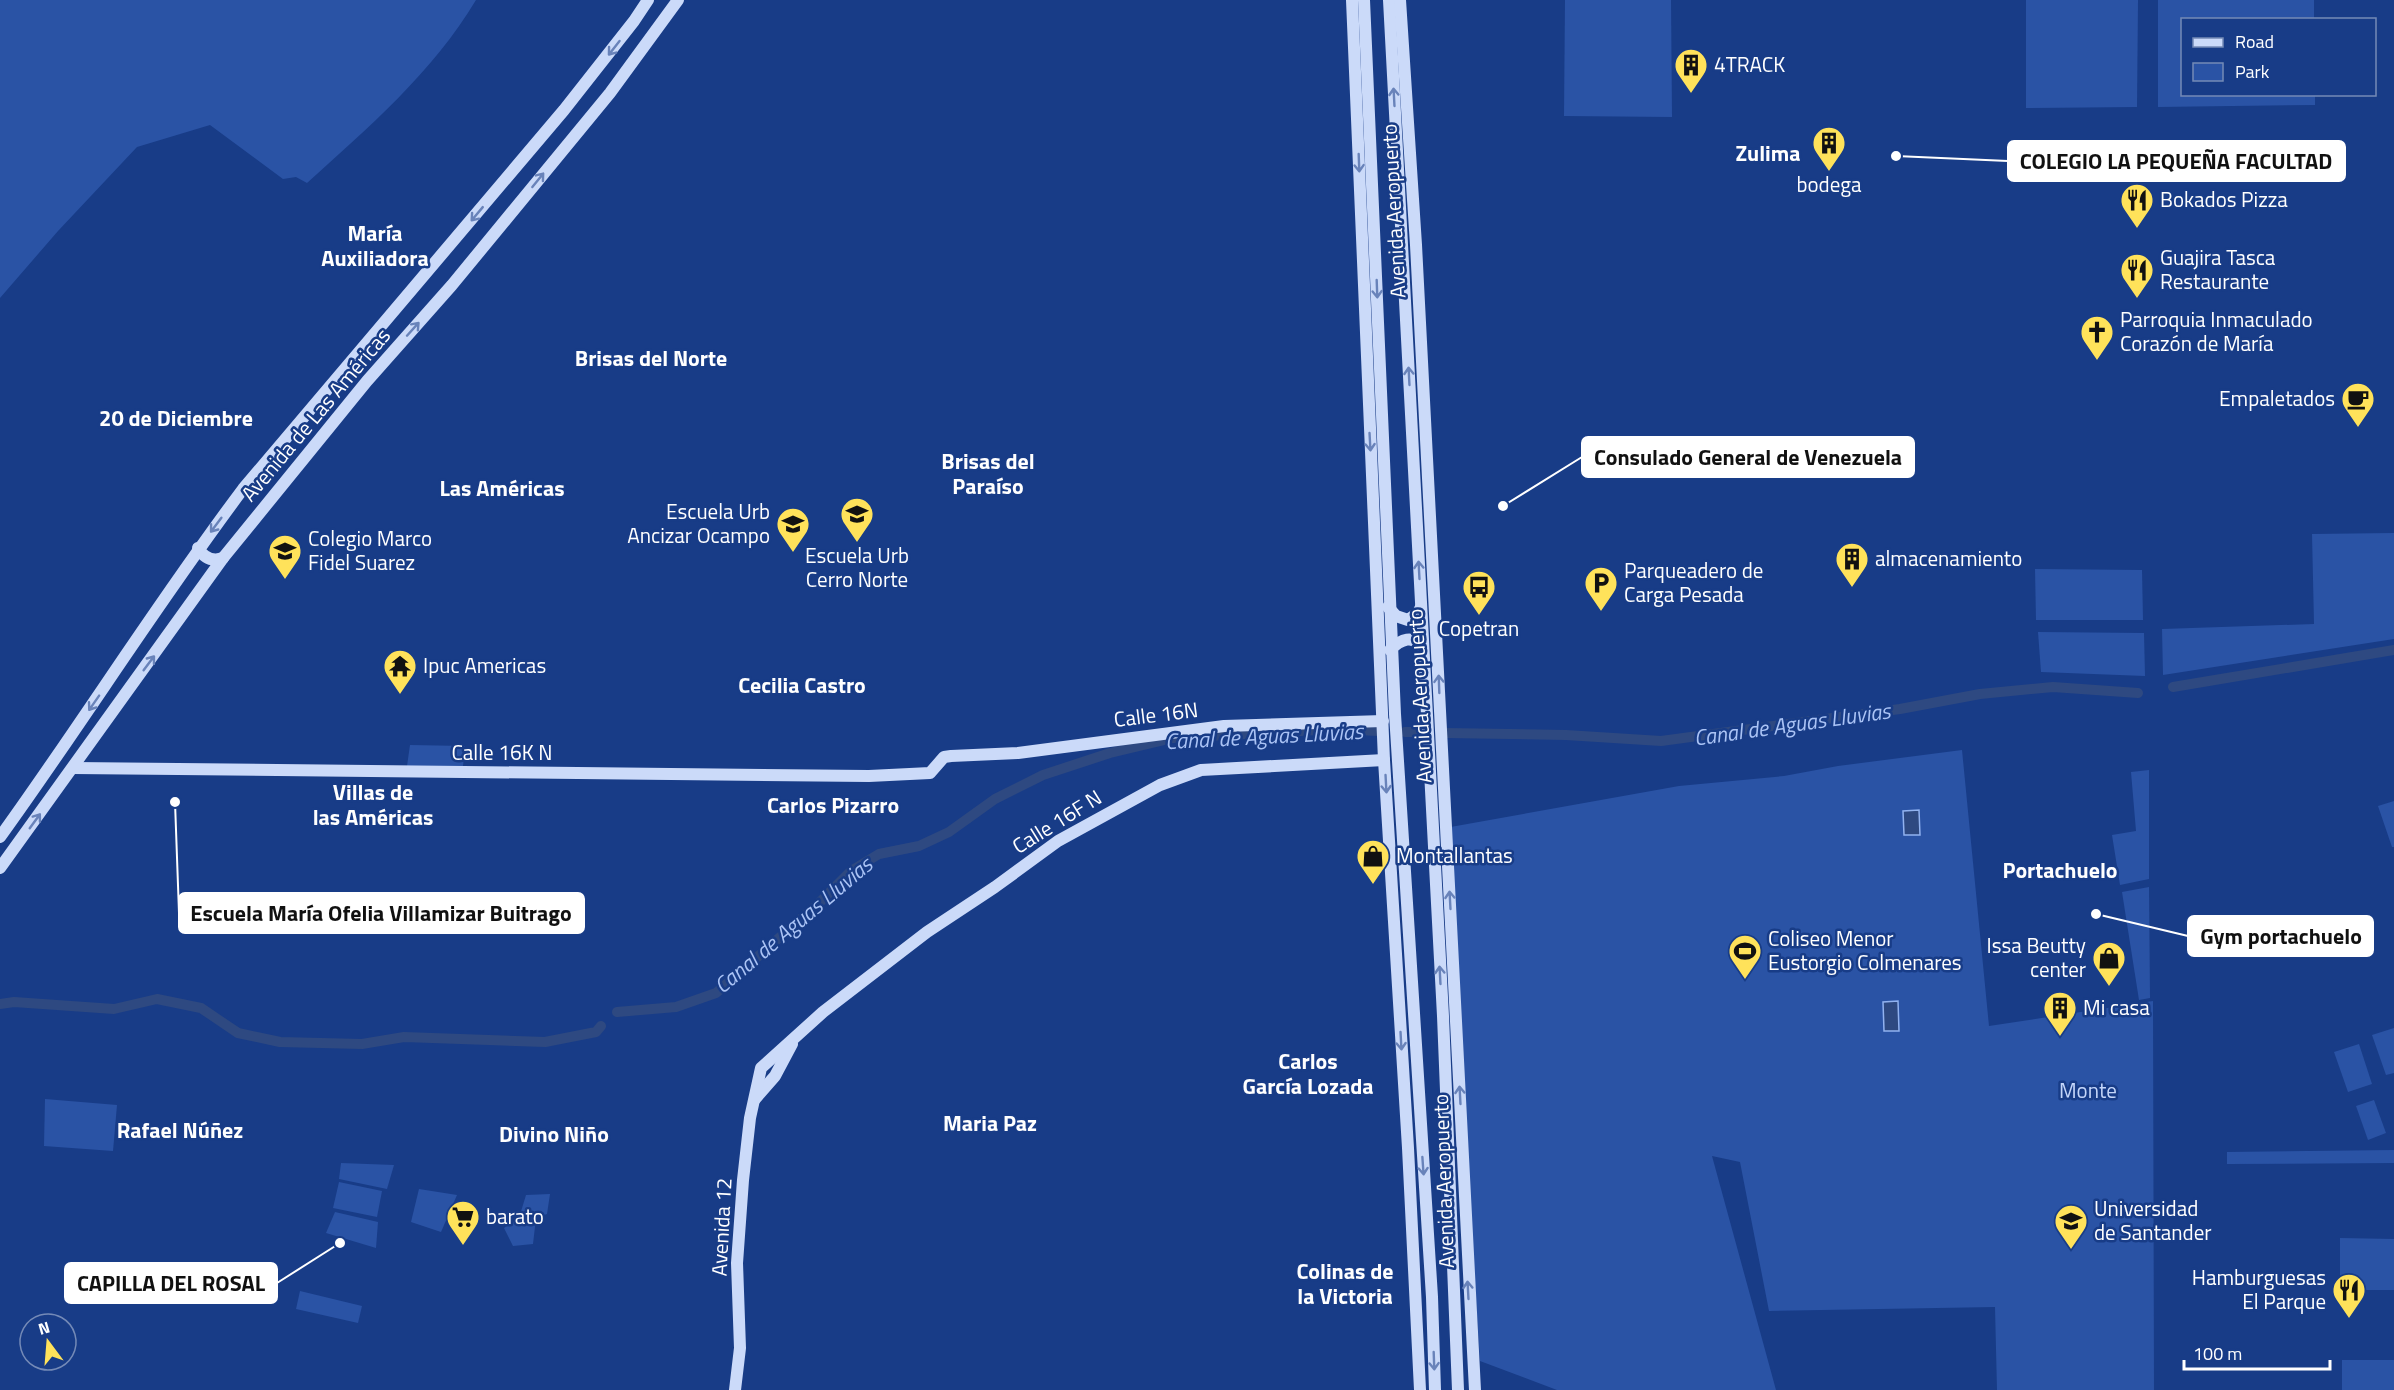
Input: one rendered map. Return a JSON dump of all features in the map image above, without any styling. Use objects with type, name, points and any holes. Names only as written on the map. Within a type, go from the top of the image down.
[{"type":"main road","name":"Avenida de Las Américas","points":[[0,837],[198,548],[303,416],[403,303],[564,110],[648,0]]},
{"type":"main road","name":"Avenida de Las Américas","points":[[0,868],[223,558],[366,381],[452,285],[610,93],[678,0]]},
{"type":"main road","name":"Avenida Aeropuerto","points":[[1352,0],[1384,760],[1408,1148],[1420,1390]]},
{"type":"main road","name":"Avenida Aeropuerto","points":[[1364,0],[1397,742],[1432,1297],[1435,1390]]},
{"type":"main road","name":"Avenida Aeropuerto","points":[[1389,0],[1403,145],[1444,794],[1475,1390]]},
{"type":"main road","name":"Avenida Aeropuerto","points":[[1400,0],[1420,606],[1443,1016],[1458,1390]]},
{"type":"main road","points":[[1358,135],[1372,152]]},
{"type":"main road","points":[[1362,261],[1376,261]]},
{"type":"main road","points":[[198,548],[201,554],[211,560],[223,558]]},
{"type":"main road","points":[[174,584],[179,580],[192,580],[200,591]]},
{"type":"main road","points":[[1378,594],[1392,612],[1401,619],[1408,620],[1418,612],[1420,606]]},
{"type":"main road","points":[[1381,660],[1393,646],[1408,638],[1424,648]]},
{"type":"main road","name":"Calle 16N","points":[[933,769],[944,757],[1018,753],[1224,726],[1383,721]]},
{"type":"main road","name":"Calle 16F N","points":[[760,1071],[776,1062],[797,1035],[823,1012],[927,932],[995,887],[1058,841],[1160,785],[1201,770],[1384,760]]},
{"type":"main road","name":"Calle 16K N","points":[[74,768],[869,776],[933,769]]},
{"type":"main road","points":[[1429,785],[1444,794],[1430,807]]},
{"type":"main road","points":[[1443,1016],[1457,1030]]},
{"type":"main road","name":"Calle 16F N","points":[[754,1101],[771,1081],[776,1062]]},
{"type":"main road","points":[[760,1071],[763,1079],[771,1081]]},
{"type":"main road","name":"Avenida 12","points":[[735,1390],[740,1348],[738,1251],[743,1180],[760,1071]]},
{"type":"main road","points":[[1455,1324],[1471,1332],[1455,1343]]},
{"type":"green space","points":[[0,0],[476,0],[459,26],[420,75],[376,120],[307,183],[296,177],[283,179],[210,125],[137,147],[58,231],[0,298]]},
{"type":"green space","points":[[1565,0],[1671,0],[1672,117],[1564,116]]},
{"type":"green space","points":[[2026,0],[2138,0],[2137,107],[2026,108]]},
{"type":"green space","points":[[2158,0],[2314,0],[2314,18],[2181,18],[2181,96],[2315,96],[2315,105],[2158,107]]},
{"type":"green space","points":[[2394,533],[2394,639],[2163,675],[2162,629],[2314,624],[2312,534]]},
{"type":"green space","points":[[2035,569],[2142,570],[2143,620],[2036,620]]},
{"type":"green space","points":[[2038,632],[2144,633],[2145,676],[2041,672]]},
{"type":"green space","points":[[410,745],[465,746],[463,766],[407,766]]},
{"type":"green space","name":"Monte","points":[[1962,750],[1989,1026],[2153,1001],[2154,1390],[1997,1390],[1995,1307],[1769,1311],[1740,1162],[1712,1156],[1776,1390],[1557,1390],[1480,1361],[1445,828],[1679,786],[1784,776],[1838,766]]},
{"type":"green space","points":[[2149,770],[2149,879],[2120,885],[2112,835],[2136,831],[2131,772]]},
{"type":"green space","points":[[2394,801],[2394,847],[2392,847],[2378,806]]},
{"type":"green space","points":[[2149,887],[2150,998],[2139,1000],[2122,892]]},
{"type":"green space","points":[[2394,1028],[2394,1073],[2386,1075],[2372,1035]]},
{"type":"green space","points":[[2359,1044],[2372,1084],[2348,1092],[2334,1052]]},
{"type":"green space","points":[[45,1099],[117,1105],[113,1151],[44,1146]]},
{"type":"green space","points":[[2374,1100],[2386,1133],[2368,1140],[2356,1106]]},
{"type":"green space","points":[[2394,1150],[2394,1163],[2227,1164],[2227,1152]]},
{"type":"green space","points":[[341,1163],[394,1165],[387,1189],[339,1179]]},
{"type":"green space","points":[[339,1182],[382,1191],[377,1217],[333,1208]]},
{"type":"green space","points":[[419,1189],[457,1195],[441,1232],[411,1222]]},
{"type":"green space","points":[[550,1194],[547,1214],[536,1218],[533,1244],[513,1246],[504,1228],[519,1218],[526,1195]]},
{"type":"green space","points":[[335,1212],[378,1222],[376,1248],[326,1233]]},
{"type":"green space","points":[[2340,1238],[2394,1239],[2394,1290],[2340,1290]]},
{"type":"green space","points":[[300,1291],[362,1306],[358,1323],[296,1309]]},
{"type":"green space","points":[[2342,1360],[2394,1360],[2394,1390],[2342,1390]]},
{"type":"shaded area","points":[[1919,810],[1920,835],[1904,835],[1903,811]]},
{"type":"shaded area","points":[[1898,1001],[1899,1031],[1884,1031],[1883,1002]]},
{"type":"waterway","name":"Canal de Aguas Lluvias","points":[[2173,687],[2394,650]]},
{"type":"waterway","name":"Canal de Aguas Lluvias","points":[[1445,733],[1566,735],[1661,741],[1900,709],[1980,694],[2053,687],[2138,693]]},
{"type":"waterway","name":"Canal de Aguas Lluvias","points":[[617,1012],[676,1007],[716,993],[819,903],[851,871],[879,854],[919,846],[949,832],[995,799],[1043,775],[1110,753],[1173,738],[1336,729],[1378,731]]},
{"type":"waterway","name":"Canal de Aguas Lluvias","points":[[1405,732],[1421,732]]},
{"type":"waterway","name":"Canal de Aguas Lluvias","points":[[0,1004],[14,1002],[114,1009],[157,999],[201,1008],[238,1033],[280,1042],[362,1044],[404,1037],[545,1042],[596,1032],[601,1026]]},
{"type":"place","name":"4TRACK","points":[[1691,94]]},
{"type":"place","name":"COLEGIO LA PEQUEÑA FACULTAD","points":[[1896,156]]},
{"type":"place","name":"bodega","points":[[1829,172]]},
{"type":"place","name":"Bokados Pizza","points":[[2137,229]]},
{"type":"place","name":"Guajira Tasca Restaurante","points":[[2137,299]]},
{"type":"place","name":"Parroquia Inmaculado Corazón de María","points":[[2097,361]]},
{"type":"place","name":"Empaletados","points":[[2358,428]]},
{"type":"place","name":"Consulado General de Venezuela","points":[[1503,506]]},
{"type":"place","name":"Escuela Urb Cerro Norte","points":[[857,543]]},
{"type":"place","name":"Escuela Urb Ancizar Ocampo","points":[[793,553]]},
{"type":"place","name":"Colegio Marco Fidel Suarez","points":[[285,580]]},
{"type":"place","name":"almacenamiento","points":[[1852,588]]},
{"type":"place","name":"Parqueadero de Carga Pesada","points":[[1601,612]]},
{"type":"place","name":"Copetran","points":[[1479,616]]},
{"type":"place","name":"Ipuc Americas","points":[[400,695]]},
{"type":"place","name":"Escuela María Ofelia Villamizar Buitrago","points":[[175,802]]},
{"type":"place","name":"Montallantas","points":[[1373,885]]},
{"type":"place","name":"Gym portachuelo","points":[[2096,914]]},
{"type":"place","name":"Coliseo Menor Eustorgio Colmenares","points":[[1745,980]]},
{"type":"place","name":"Issa Beutty center","points":[[2109,987]]},
{"type":"place","name":"Mi casa","points":[[2060,1037]]},
{"type":"place","name":"CAPILLA DEL ROSAL","points":[[340,1243]]},
{"type":"place","name":"barato","points":[[463,1246]]},
{"type":"place","name":"Universidad de Santander","points":[[2071,1250]]},
{"type":"place","name":"Hamburguesas El Parque","points":[[2349,1319]]},
{"type":"district","name":"Zulima","points":[[1768,153]]},
{"type":"district","name":"María Auxiliadora","points":[[375,246]]},
{"type":"district","name":"Brisas del Norte","points":[[651,358]]},
{"type":"district","name":"20 de Diciembre","points":[[176,418]]},
{"type":"district","name":"Brisas del Paraíso","points":[[988,474]]},
{"type":"district","name":"Las Américas","points":[[502,488]]},
{"type":"district","name":"Cecilia Castro","points":[[802,685]]},
{"type":"district","name":"Villas de las Américas","points":[[373,804]]},
{"type":"district","name":"Carlos Pizarro","points":[[833,805]]},
{"type":"district","name":"Portachuelo","points":[[2060,870]]},
{"type":"district","name":"Carlos García Lozada","points":[[1308,1074]]},
{"type":"district","name":"Maria Paz","points":[[990,1123]]},
{"type":"district","name":"Rafael Núñez","points":[[180,1130]]},
{"type":"district","name":"Divino Niño","points":[[554,1134]]},
{"type":"district","name":"Colinas de la Victoria","points":[[1345,1284]]}]
